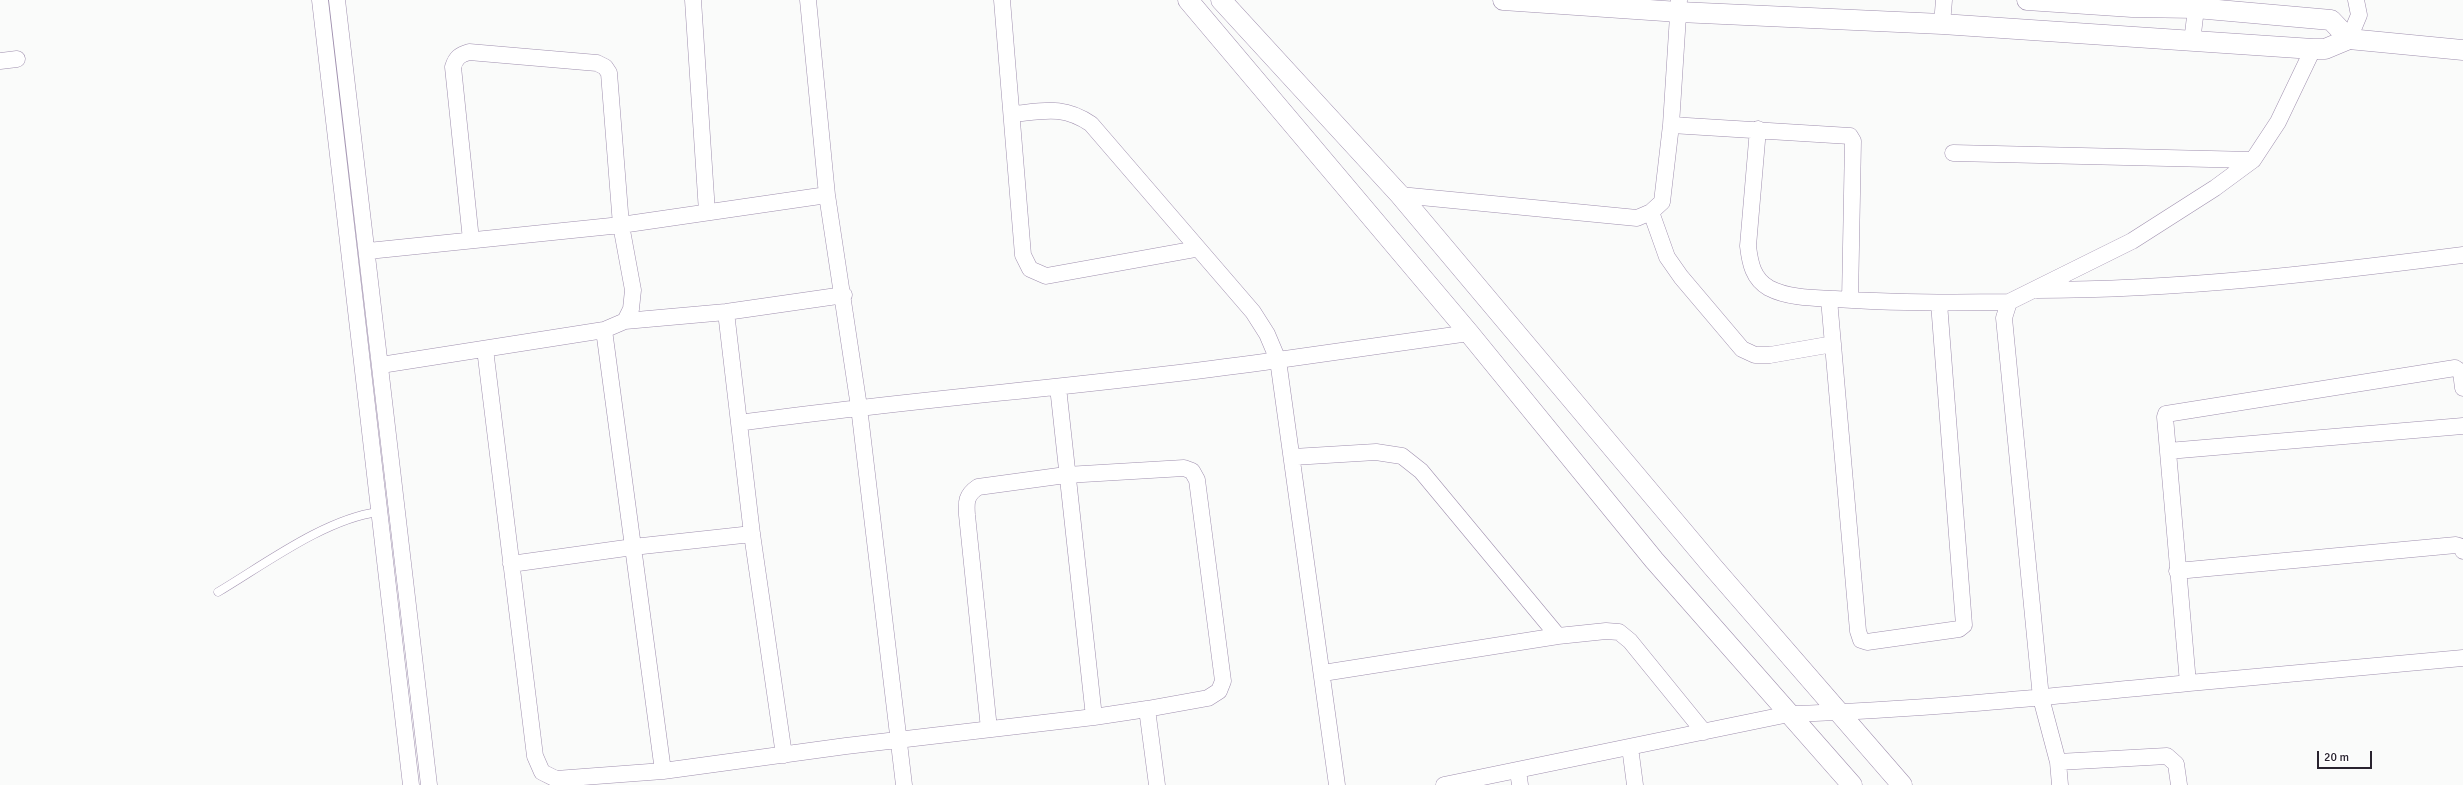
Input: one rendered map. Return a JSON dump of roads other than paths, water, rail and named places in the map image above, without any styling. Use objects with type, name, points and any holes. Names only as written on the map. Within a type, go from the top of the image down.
[{"type":"street","points":[[320,0],[378,512],[411,785]]},
{"type":"street","points":[[337,0],[368,251],[429,785]]},
{"type":"street","points":[[693,0],[707,212]]},
{"type":"street","points":[[808,0],[827,195],[844,295],[859,406],[904,785]]},
{"type":"street","points":[[1002,0],[1013,114],[1023,255],[1030,269],[1046,276],[1196,249]]},
{"type":"street","points":[[1188,0],[1469,333],[1654,560],[1852,785]]},
{"type":"street","points":[[1221,0],[1400,195],[1706,560],[1902,785]]},
{"type":"street","points":[[1503,0],[1679,6],[2192,42],[2313,49],[2325,49],[2349,39],[2463,50]]},
{"type":"street","points":[[1942,24],[1944,0]]},
{"type":"street","points":[[2027,0],[2132,7],[2196,4],[2331,20],[2349,39]]},
{"type":"street","points":[[2349,39],[2359,15],[2356,0]]},
{"type":"street","points":[[2192,42],[2196,4]]},
{"type":"street","points":[[1400,195],[1637,218],[1651,212],[1662,202],[1671,125],[1679,6]]},
{"type":"street","points":[[1758,130],[1748,246],[1750,264],[1758,278],[1769,288],[1799,297],[1829,299],[1939,303],[2009,302],[2132,241],[2215,188],[2253,160],[2278,122],[2313,49]]},
{"type":"street","points":[[471,240],[453,67],[455,60],[460,54],[469,52],[597,63],[605,66],[609,73],[621,225],[633,290],[631,309],[625,321]]},
{"type":"street","points":[[0,60],[17,59]]},
{"type":"street","points":[[1013,114],[1056,110],[1076,114],[1091,124],[1196,249],[1253,312],[1267,334],[1278,360],[1323,672],[1337,785]]},
{"type":"street","points":[[1671,125],[1846,134],[1853,140],[1850,300]]},
{"type":"street","points":[[1953,153],[2253,160]]},
{"type":"street","points":[[368,251],[621,225],[827,195]]},
{"type":"street","points":[[1651,212],[1668,257],[1681,277],[1742,349],[1755,356],[1770,355],[1833,344]]},
{"type":"street","points":[[2034,290],[2106,290],[2284,277],[2463,255]]},
{"type":"street","points":[[381,365],[604,330],[625,321],[726,312],[844,295]]},
{"type":"street","points":[[1829,299],[1858,631],[1861,640],[1867,642],[1960,629],[1964,625],[1965,618],[1939,303]]},
{"type":"street","points":[[2009,302],[2004,318],[2041,698],[2058,762],[2060,785]]},
{"type":"street","points":[[726,312],[752,534],[784,754]]},
{"type":"street","points":[[604,330],[663,771]]},
{"type":"street","points":[[739,423],[859,406],[1165,376],[1469,333]]},
{"type":"street","points":[[485,349],[535,756],[542,772],[556,779],[663,771],[784,754],[899,741],[989,730],[1094,717],[1208,698],[1219,691],[1223,681],[1197,480],[1192,471],[1184,468],[1066,475],[978,487],[969,493],[966,501],[989,730]]},
{"type":"street","points":[[2188,683],[2177,571],[2165,417],[2170,412],[2455,368],[2461,372],[2463,388]]},
{"type":"street","points":[[1058,387],[1066,475],[1094,717]]},
{"type":"street","points":[[2168,451],[2463,426]]},
{"type":"street","points":[[1293,457],[1376,452],[1402,456],[1421,471],[1558,636]]},
{"type":"street","points":[[511,564],[633,547],[752,534]]},
{"type":"street","points":[[2177,571],[2456,545],[2462,547],[2463,551]]},
{"type":"street","points":[[1323,672],[1558,636],[1606,630],[1619,632],[1630,641],[1704,732]]},
{"type":"street","points":[[1444,785],[1519,778],[1630,747],[1789,714],[1840,712],[2041,698],[2463,658]]},
{"type":"street","points":[[1148,709],[1157,785]]},
{"type":"street","points":[[1630,747],[1635,785]]},
{"type":"street","points":[[2058,762],[2167,756],[2176,764],[2179,785]]},
{"type":"lane","points":[[218,592],[328,527],[348,518],[378,512]]}]
